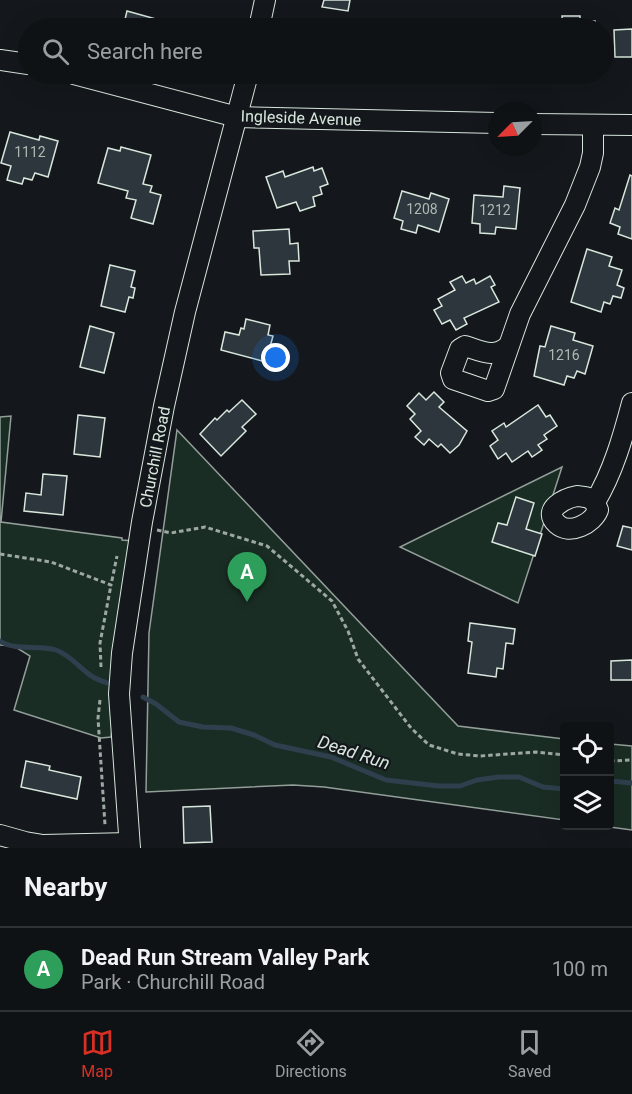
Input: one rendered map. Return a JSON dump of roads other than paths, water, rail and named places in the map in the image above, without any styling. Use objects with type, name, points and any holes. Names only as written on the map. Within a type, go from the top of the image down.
[{"type":"street","points":[[261,18],[265,0]]},
{"type":"street","points":[[0,60],[18,63]]},
{"type":"street","name":"Ingleside Avenue","points":[[112,84],[237,117],[488,123]]},
{"type":"street","name":"Churchill Road","points":[[129,845],[119,694],[122,653],[142,522],[164,406],[186,312],[245,84]]},
{"type":"street","points":[[542,124],[632,125]]},
{"type":"street","points":[[508,346],[529,292],[575,205],[590,167],[593,153],[593,125]]},
{"type":"street","points":[[595,502],[604,488],[632,403]]},
{"type":"street","points":[[0,835],[50,846],[106,843],[129,845]]},
{"type":"waterway","name":"Dead Run","points":[[0,641],[13,646],[56,650],[92,676],[107,683]]},
{"type":"waterway","name":"Dead Run","points":[[143,697],[179,722],[203,727],[231,728],[275,745],[331,757],[386,780],[460,786],[477,780],[519,777],[543,787],[560,789]]},
{"type":"waterway","name":"Dead Run","points":[[614,781],[632,783]]},
{"type":"place","name":"Dead Run Stream Valley Park","points":[[247,602]]}]
